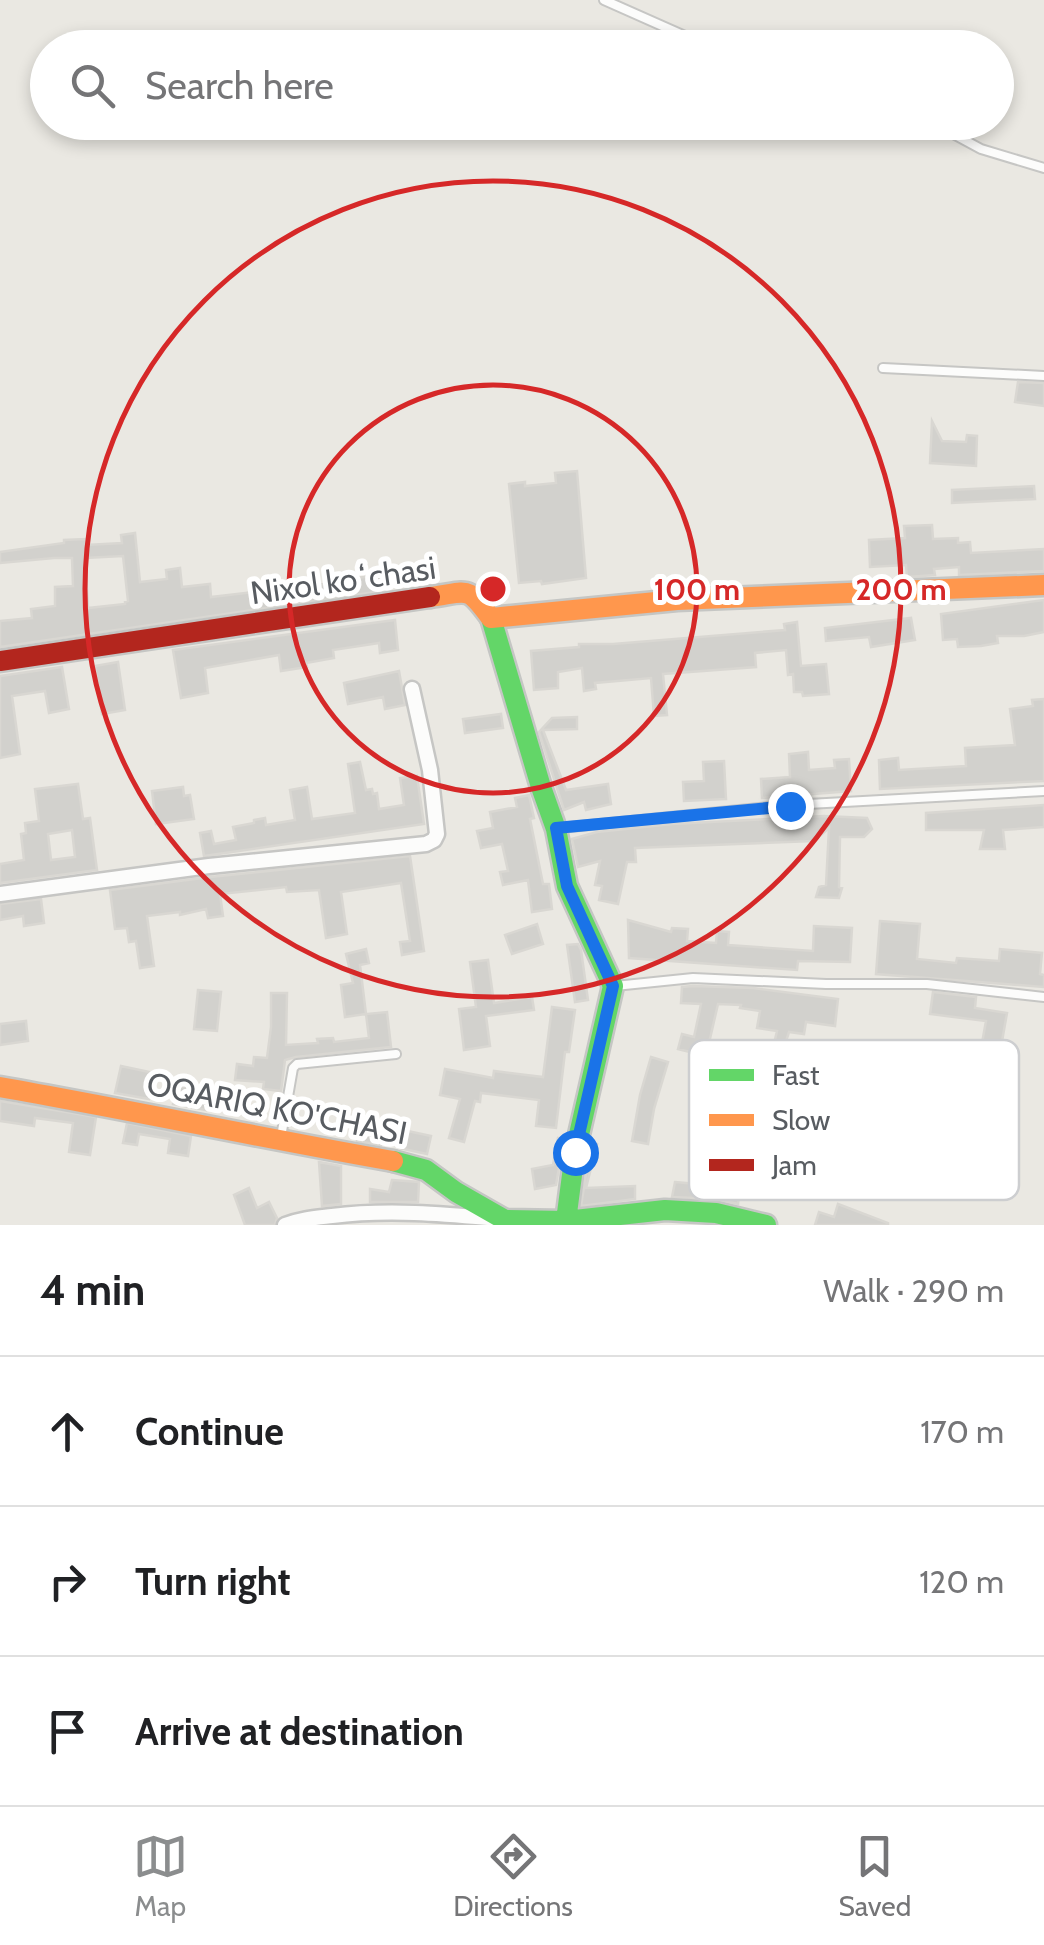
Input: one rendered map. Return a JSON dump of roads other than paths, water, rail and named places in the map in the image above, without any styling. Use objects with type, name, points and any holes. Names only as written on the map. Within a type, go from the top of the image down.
[{"type":"street","points":[[566,1221],[575,1152],[613,986],[567,886],[556,828],[491,618],[677,600],[1044,585]]},
{"type":"street","name":"Nixol koʻchasi","points":[[0,661],[467,592],[475,596],[491,618]]},
{"type":"street","points":[[0,894],[209,866],[426,844],[438,834],[430,770],[412,689]]},
{"type":"street","name":"OQARIQ KO'CHASI","points":[[0,1087],[414,1165],[505,1220],[566,1221],[665,1210],[716,1214],[766,1225]]},
{"type":"street","points":[[285,1225],[364,1212],[505,1220]]},
{"type":"lane","points":[[604,0],[672,30]]},
{"type":"lane","points":[[964,140],[1044,168]]},
{"type":"lane","points":[[883,368],[1044,376]]},
{"type":"lane","points":[[556,828],[790,806],[1044,791]]},
{"type":"lane","points":[[613,986],[693,978],[927,984],[1044,998]]},
{"type":"lane","points":[[280,1142],[292,1068],[297,1064],[396,1054]]}]
